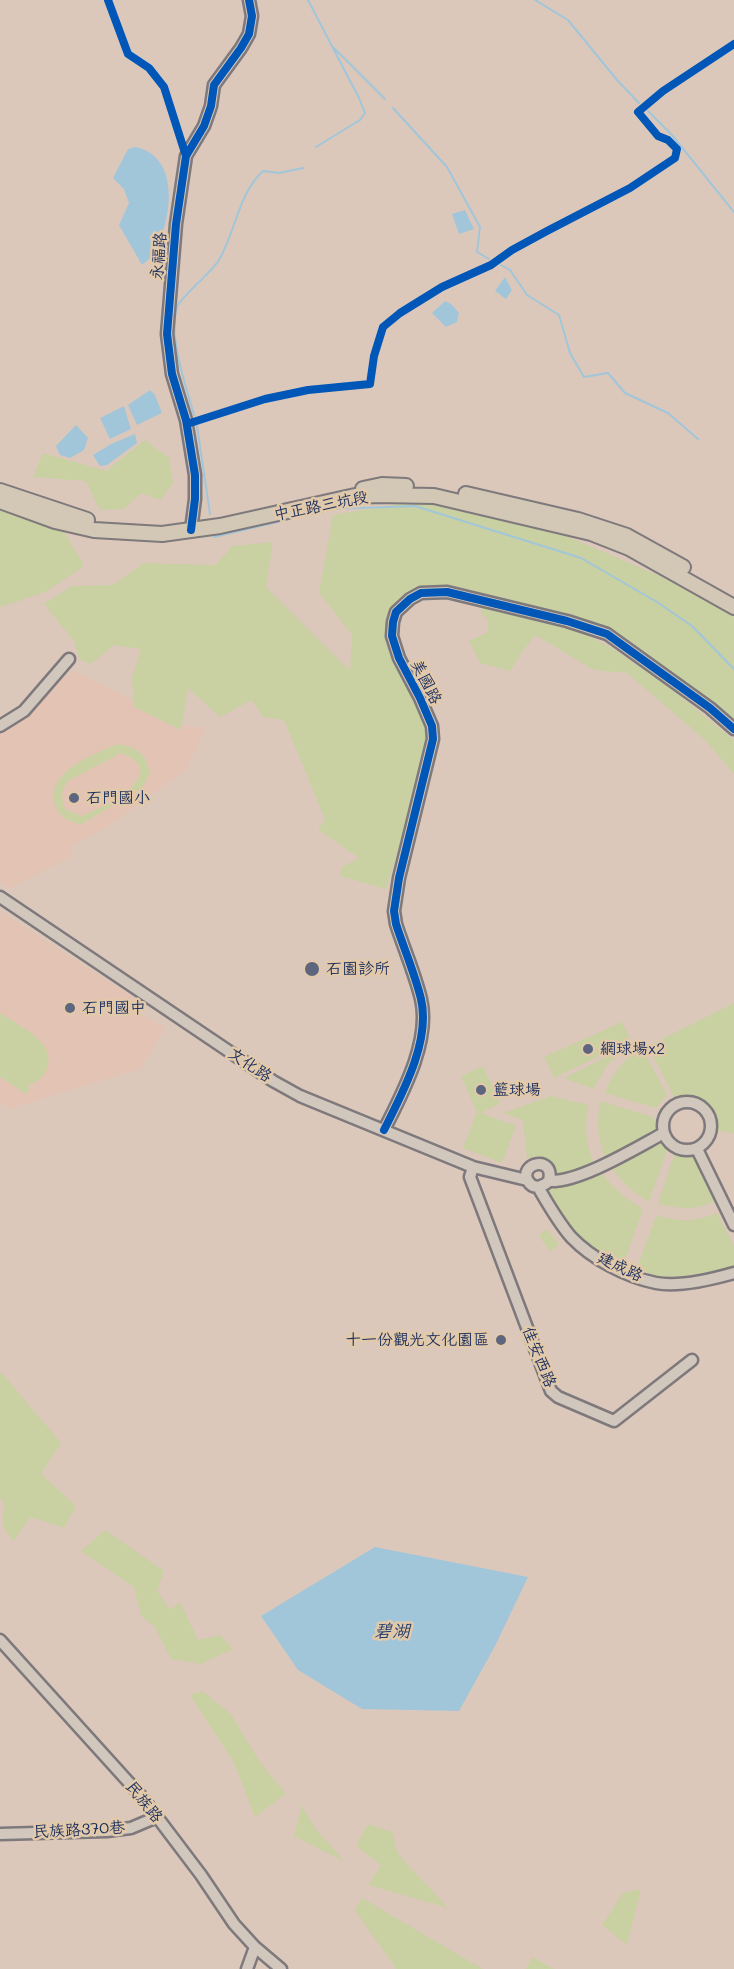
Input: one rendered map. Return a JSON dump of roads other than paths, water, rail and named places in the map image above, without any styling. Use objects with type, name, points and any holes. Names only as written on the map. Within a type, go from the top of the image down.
[{"type":"main road","name":"中正路三坑段","points":[[0,501],[55,521],[94,530],[162,534],[382,485],[438,488],[578,520],[627,536],[734,596]]},
{"type":"main road","name":"中正路三坑段","points":[[0,491],[91,521],[192,527],[220,526],[355,496],[434,496],[591,533],[629,548],[734,607]]},
{"type":"street","name":"永福路","points":[[192,527],[195,475],[186,420],[172,374],[167,334],[176,224],[186,156],[204,126],[211,106],[214,85],[249,34],[252,16],[249,0]]},
{"type":"street","name":"美國路","points":[[384,1130],[414,1069],[422,1023],[422,1001],[396,924],[394,911],[399,878],[433,739],[432,726],[399,658],[392,636],[396,612],[410,598],[421,593],[447,592],[567,621],[607,634],[710,708],[734,729]]},
{"type":"street","points":[[0,726],[24,711],[69,659]]},
{"type":"street","name":"文化路","points":[[0,897],[273,1081],[300,1096],[473,1167],[527,1180],[538,1187]]},
{"type":"street","points":[[684,1102],[697,1103],[710,1117],[712,1129],[707,1141],[697,1149],[677,1148],[669,1142],[664,1133],[664,1118],[670,1109],[684,1102]]},
{"type":"street","points":[[549,1181],[557,1182],[574,1177],[664,1133]]},
{"type":"street","points":[[697,1149],[734,1225]]},
{"type":"street","points":[[527,1180],[526,1173],[530,1167],[542,1164],[548,1168],[549,1181],[538,1187]]},
{"type":"street","name":"佳安西路","points":[[473,1167],[470,1177],[473,1187],[551,1391],[558,1397],[614,1421],[692,1360]]},
{"type":"street","name":"建成路","points":[[538,1187],[553,1213],[572,1238],[597,1258],[628,1273],[658,1283],[684,1283],[734,1273]]},
{"type":"street","name":"民族路","points":[[0,1640],[127,1780],[234,1924],[255,1947],[281,1969]]},
{"type":"street","name":"民族路370巷","points":[[0,1834],[107,1831],[131,1828],[157,1818]]},
{"type":"street","points":[[247,1969],[255,1947]]},
{"type":"water","points":[[136,147],[149,152],[158,160],[168,183],[169,196],[166,222],[158,248],[153,256],[142,265],[119,225],[129,203],[124,189],[113,178],[128,149]]},
{"type":"water","points":[[465,210],[474,229],[459,234],[452,214]]},
{"type":"water","points":[[505,277],[512,290],[506,299],[495,291]]},
{"type":"water","points":[[445,301],[459,313],[457,322],[446,327],[432,313]]},
{"type":"water","points":[[150,390],[155,395],[162,413],[137,425],[128,405]]},
{"type":"water","points":[[124,406],[131,429],[110,439],[100,418]]},
{"type":"water","points":[[76,425],[88,438],[84,450],[70,458],[60,455],[56,446]]},
{"type":"water","points":[[135,434],[137,443],[107,465],[100,466],[93,455]]},
{"type":"water","name":"碧湖","points":[[375,1547],[528,1577],[495,1646],[459,1711],[362,1709],[298,1670],[261,1616]]},
{"type":"waterway","points":[[308,0],[365,113],[360,120],[316,147]]},
{"type":"waterway","points":[[535,0],[568,20],[639,103]]},
{"type":"waterway","points":[[334,48],[385,99]]},
{"type":"waterway","points":[[393,108],[447,167],[480,227],[477,252],[489,259]]},
{"type":"waterway","points":[[648,111],[672,135],[734,212]]},
{"type":"waterway","points":[[194,415],[176,347],[177,307],[219,260],[248,191],[263,171],[279,173],[303,168]]},
{"type":"waterway","points":[[501,265],[510,270],[527,295],[559,315],[570,353],[584,377],[608,373],[625,393],[668,413],[698,439]]},
{"type":"waterway","points":[[197,426],[210,514]]},
{"type":"waterway","points":[[213,534],[214,537],[332,509],[415,506],[581,558],[657,602],[692,626],[734,669]]},
{"type":"place","name":"石門國小","points":[[74,798]]},
{"type":"place","name":"石園診所","points":[[312,969]]},
{"type":"place","name":"石門國中","points":[[70,1008]]},
{"type":"place","name":"網球場x2","points":[[588,1049]]},
{"type":"place","name":"籃球場","points":[[481,1090]]},
{"type":"place","name":"十一份觀光文化園區","points":[[501,1340]]}]
